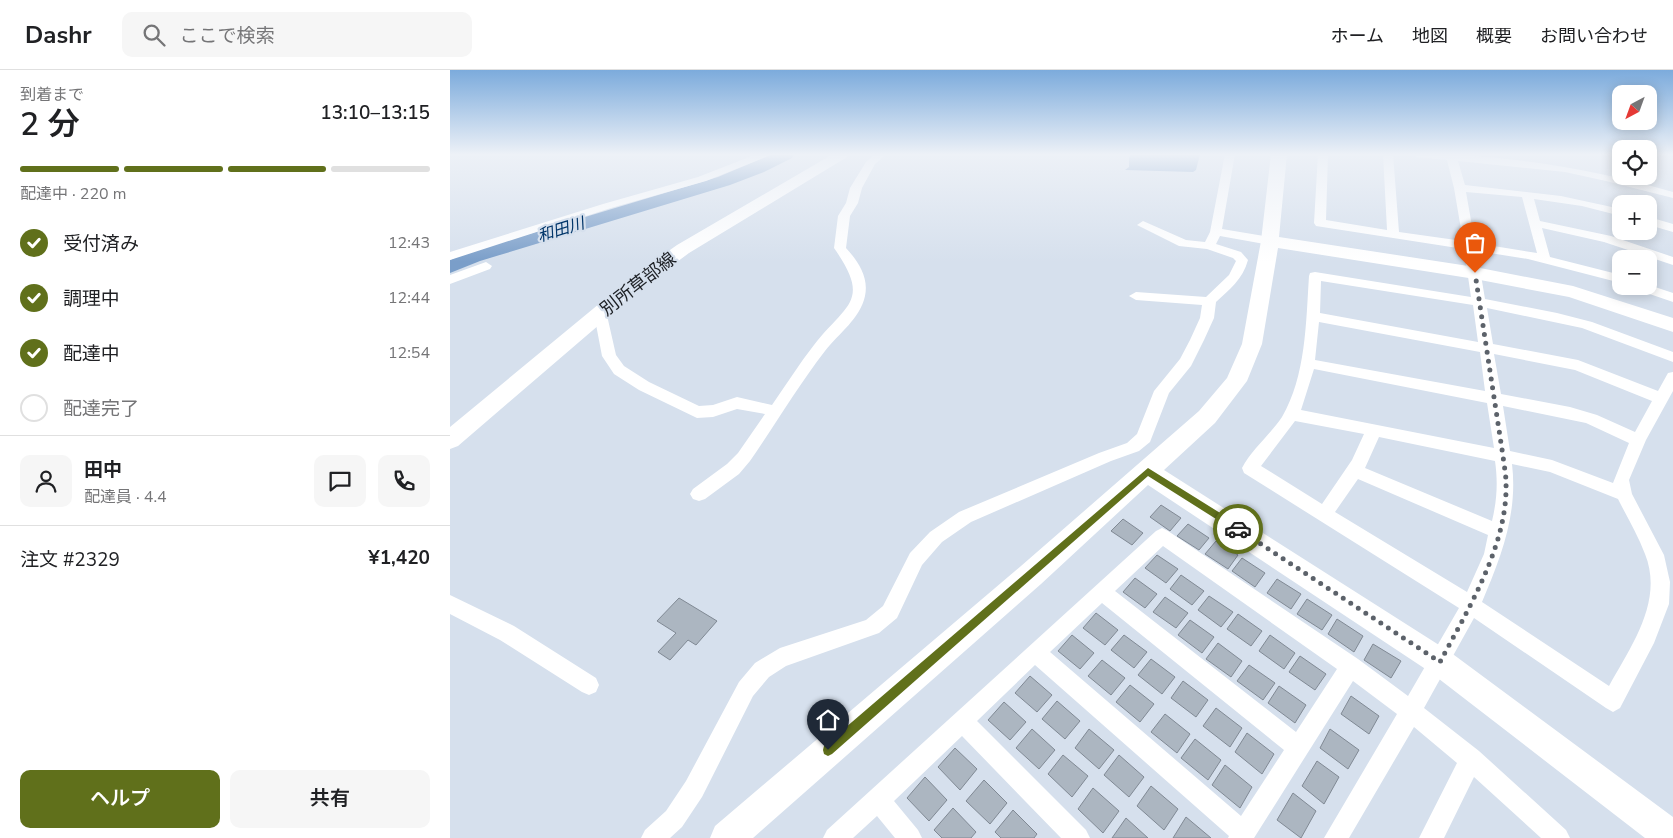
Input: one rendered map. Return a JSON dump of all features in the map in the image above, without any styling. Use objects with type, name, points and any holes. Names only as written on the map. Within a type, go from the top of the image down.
[{"type":"street","points":[[450,256],[664,190]]},
{"type":"street","name":"別所草部線","points":[[450,440],[635,284],[683,249],[784,190]]},
{"type":"street","points":[[699,494],[733,469],[744,457],[800,374],[826,340],[842,324],[856,302],[860,279],[852,262],[840,248],[840,234],[844,216],[852,203],[856,190]]},
{"type":"street","points":[[1209,246],[1216,232],[1224,190]]},
{"type":"street","points":[[727,838],[1148,472],[1207,417],[1236,381],[1252,344],[1270,241],[1275,190]]},
{"type":"street","points":[[1321,190],[1320,222],[1544,258],[1612,277]]},
{"type":"street","points":[[1390,190],[1393,234]]},
{"type":"street","points":[[1336,838],[1440,662],[1471,605],[1493,554],[1505,503],[1506,483],[1503,456],[1492,398],[1475,273],[1460,190]]},
{"type":"street","points":[[1478,190],[1575,202],[1612,211]]},
{"type":"street","points":[[1658,190],[1673,195]]},
{"type":"street","points":[[1527,195],[1544,258]]},
{"type":"street","points":[[1657,223],[1673,228]]},
{"type":"street","points":[[1535,224],[1607,239],[1673,261]]},
{"type":"street","points":[[653,838],[674,819],[694,789],[746,689],[762,670],[780,658],[872,627],[890,612],[916,559],[936,537],[964,518],[1105,457],[1133,447],[1144,438],[1162,391],[1186,362],[1197,340],[1207,318],[1209,301],[1234,278],[1240,269],[1242,260],[1237,255],[1209,246],[1183,243],[1143,225]]},
{"type":"street","points":[[1216,232],[1475,273],[1573,292],[1673,325]]},
{"type":"street","points":[[450,280],[486,266]]},
{"type":"street","points":[[1673,357],[1587,325],[1557,317],[1479,302],[1315,276],[1313,316],[1301,392],[1291,414],[1250,468],[1471,605],[1613,702],[1646,636],[1659,604],[1661,582],[1655,555],[1624,494],[1621,480],[1638,440],[1673,377]]},
{"type":"street","points":[[1657,292],[1673,298]]},
{"type":"street","points":[[1136,296],[1209,301]]},
{"type":"street","points":[[601,314],[609,356],[620,370],[644,386],[697,412],[713,411],[737,403],[776,412]]},
{"type":"street","points":[[1313,316],[1578,365],[1660,398]]},
{"type":"street","points":[[1306,363],[1570,412],[1591,419],[1638,440]]},
{"type":"street","points":[[1291,414],[1552,466],[1624,494]]},
{"type":"street","points":[[1324,514],[1356,471],[1365,454],[1373,431]]},
{"type":"street","points":[[1356,471],[1499,532]]},
{"type":"street","points":[[1148,472],[1440,662],[1673,838]]},
{"type":"street","points":[[835,838],[1162,536],[1351,666],[1410,710],[1471,759],[1558,838]]},
{"type":"street","points":[[1101,591],[1298,747]]},
{"type":"street","points":[[450,604],[507,633],[589,685]]},
{"type":"street","points":[[1035,652],[1241,836],[1351,666]]},
{"type":"street","points":[[961,720],[1078,838]]},
{"type":"street","points":[[1431,838],[1471,759]]},
{"type":"street","points":[[878,800],[910,838]]},
{"type":"building","points":[[1161,505],[1181,518],[1170,531],[1150,517]]},
{"type":"building","points":[[1123,519],[1143,533],[1132,545],[1111,531]]},
{"type":"building","points":[[1188,524],[1209,538],[1199,550],[1177,536]]},
{"type":"building","points":[[1216,541],[1238,555],[1228,569],[1205,554]]},
{"type":"building","points":[[1157,555],[1178,569],[1166,583],[1145,568]]},
{"type":"building","points":[[1242,558],[1265,573],[1255,587],[1232,571]]},
{"type":"building","points":[[1181,575],[1204,591],[1192,605],[1170,589]]},
{"type":"building","points":[[1135,578],[1157,594],[1145,608],[1123,592]]},
{"type":"building","points":[[1277,579],[1301,594],[1291,609],[1267,593]]},
{"type":"building","points":[[1209,596],[1233,612],[1221,627],[1198,610]]},
{"type":"building","points":[[1165,597],[1188,613],[1176,628],[1153,612]]},
{"type":"building","points":[[679,598],[717,621],[696,645],[688,640],[670,660],[658,652],[676,633],[657,621]]},
{"type":"building","points":[[1307,599],[1332,615],[1322,630],[1297,614]]},
{"type":"building","points":[[1096,613],[1118,630],[1105,645],[1083,628]]},
{"type":"building","points":[[1238,614],[1262,631],[1251,646],[1227,629]]},
{"type":"building","points":[[1337,619],[1363,636],[1354,652],[1328,634]]},
{"type":"building","points":[[1190,620],[1214,637],[1202,653],[1178,635]]},
{"type":"building","points":[[1072,635],[1094,653],[1080,669],[1058,651]]},
{"type":"building","points":[[1124,635],[1147,652],[1134,668],[1111,650]]},
{"type":"building","points":[[1270,635],[1295,653],[1284,669],[1259,651]]},
{"type":"building","points":[[1218,643],[1242,661],[1231,677],[1206,659]]},
{"type":"building","points":[[1373,644],[1401,661],[1391,678],[1364,660]]},
{"type":"building","points":[[1300,656],[1326,674],[1315,690],[1289,672]]},
{"type":"building","points":[[1151,659],[1175,677],[1162,694],[1138,675]]},
{"type":"building","points":[[1102,660],[1125,678],[1111,695],[1088,676]]},
{"type":"building","points":[[1249,665],[1275,683],[1263,700],[1237,681]]},
{"type":"building","points":[[1030,676],[1052,695],[1037,712],[1015,693]]},
{"type":"building","points":[[1183,681],[1208,700],[1196,717],[1171,698]]},
{"type":"building","points":[[1130,685],[1154,704],[1140,722],[1116,702]]},
{"type":"building","points":[[1279,686],[1306,705],[1295,723],[1268,703]]},
{"type":"building","points":[[1351,696],[1379,716],[1369,734],[1341,714]]},
{"type":"building","points":[[1057,701],[1080,721],[1065,739],[1042,719]]},
{"type":"building","points":[[1004,702],[1026,722],[1010,740],[988,720]]},
{"type":"building","points":[[1216,708],[1242,728],[1230,747],[1203,726]]},
{"type":"building","points":[[1165,714],[1190,734],[1177,753],[1151,732]]},
{"type":"building","points":[[1032,729],[1055,750],[1039,769],[1016,748]]},
{"type":"building","points":[[1089,729],[1114,750],[1099,769],[1075,748]]},
{"type":"building","points":[[1330,729],[1359,750],[1348,769],[1320,748]]},
{"type":"building","points":[[1247,733],[1274,754],[1262,774],[1235,752]]},
{"type":"building","points":[[1195,739],[1221,760],[1208,780],[1181,758]]},
{"type":"building","points":[[955,748],[977,769],[960,790],[938,767]]},
{"type":"building","points":[[1063,755],[1088,776],[1072,797],[1048,774]]},
{"type":"building","points":[[1119,755],[1144,777],[1129,797],[1104,775]]},
{"type":"building","points":[[1317,761],[1339,777],[1324,804],[1302,786]]},
{"type":"building","points":[[1225,765],[1252,787],[1240,808],[1212,785]]},
{"type":"building","points":[[925,777],[947,800],[929,821],[907,798]]},
{"type":"building","points":[[984,780],[1007,803],[990,824],[966,801]]},
{"type":"building","points":[[1151,786],[1178,809],[1164,830],[1137,806]]},
{"type":"building","points":[[1093,788],[1119,811],[1103,833],[1078,809]]},
{"type":"building","points":[[1293,793],[1316,811],[1301,838],[1277,820]]},
{"type":"building","points":[[953,808],[976,832],[971,838],[942,838],[934,830]]},
{"type":"building","points":[[1013,810],[1037,834],[1034,838],[1001,838],[995,832]]},
{"type":"building","points":[[1186,817],[1211,838],[1173,838]]},
{"type":"building","points":[[1126,818],[1148,838],[1112,838]]},
{"type":"waterway","name":"和田川","points":[[450,267],[473,257],[695,190]]},
{"type":"way so far","points":[[1238,529],[1440,662],[1471,605],[1493,554],[1505,503],[1506,483],[1503,456],[1492,398],[1475,273]]},
{"type":"route","points":[[828,750],[1148,472],[1238,529]]}]
